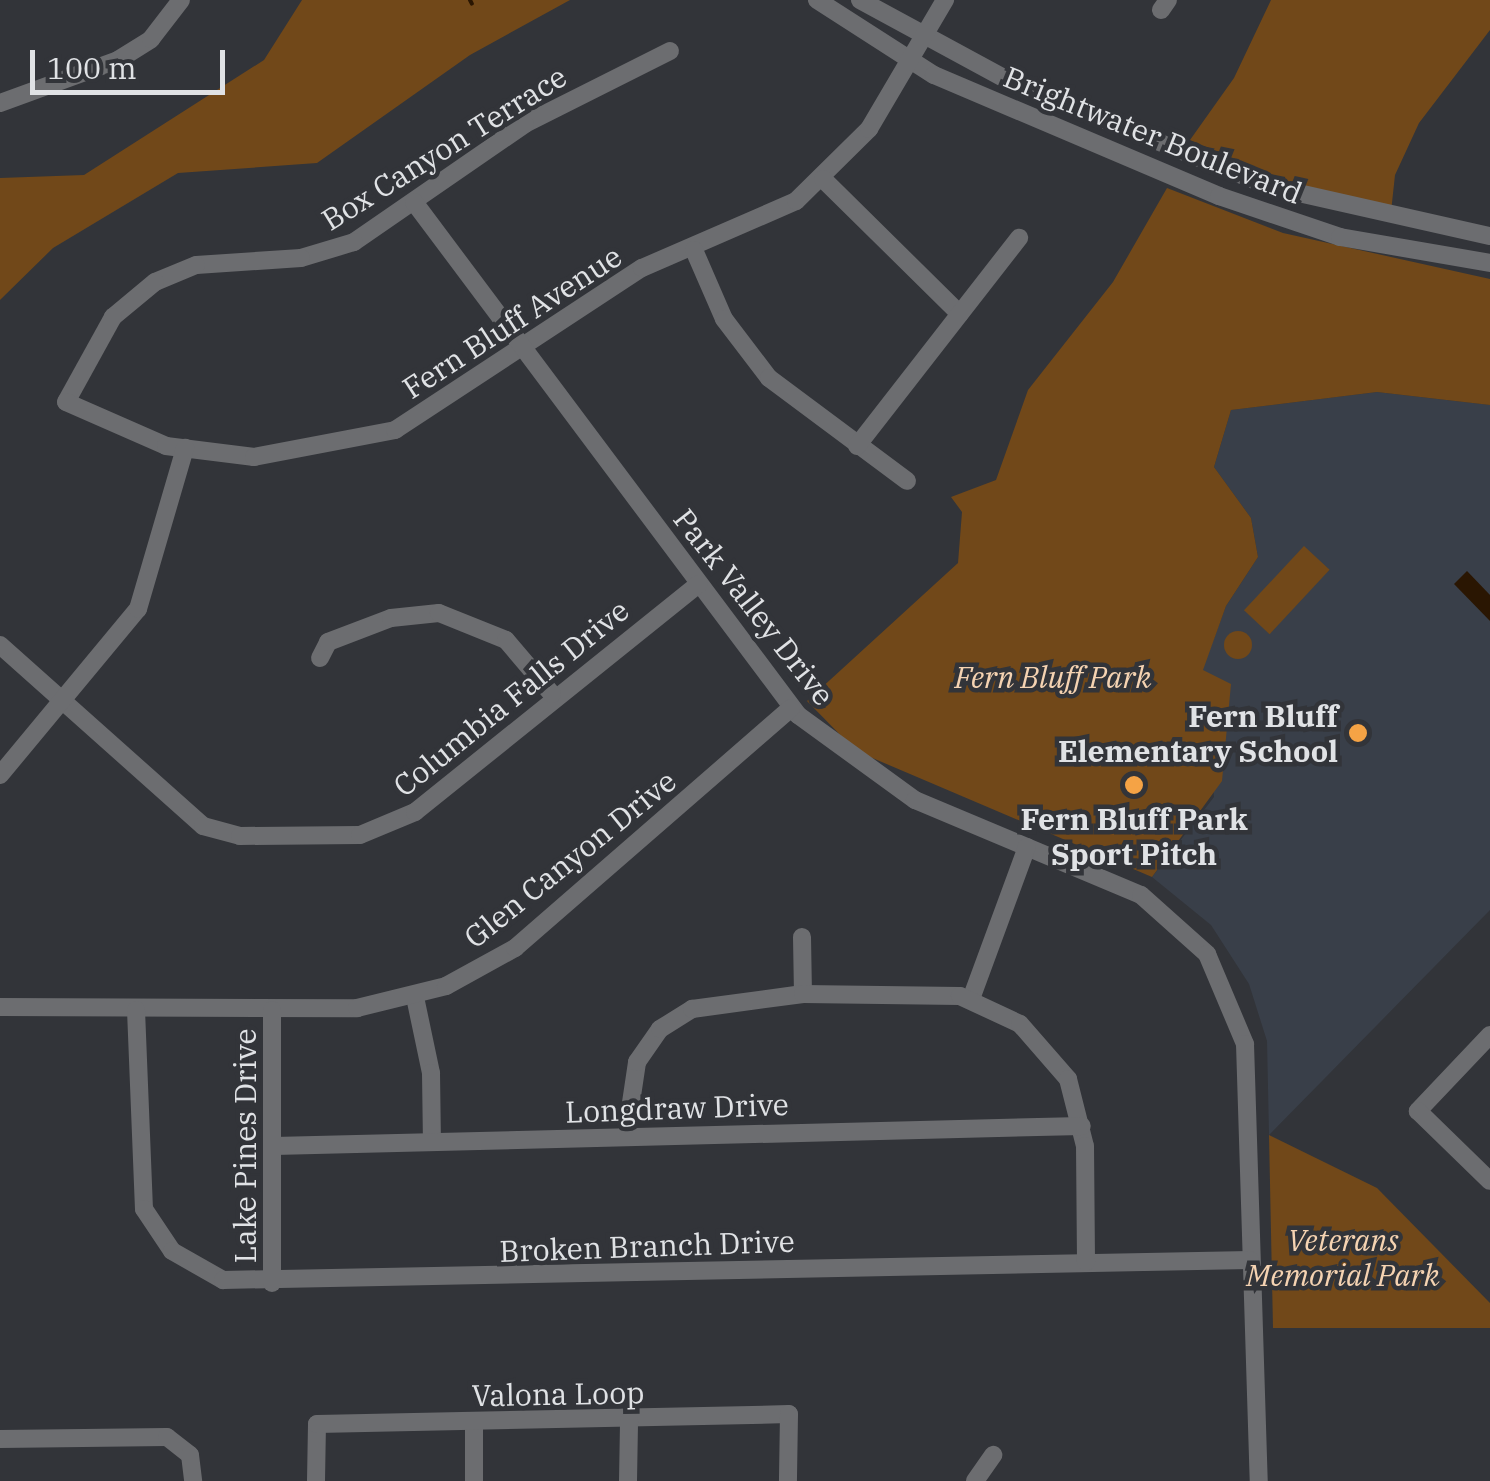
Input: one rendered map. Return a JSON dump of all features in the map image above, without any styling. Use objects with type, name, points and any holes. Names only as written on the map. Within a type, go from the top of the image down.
[{"type":"street","points":[[0,104],[118,60],[151,39],[181,0]]},
{"type":"street","name":"Brightwater Boulevard","points":[[817,0],[911,60],[1262,211],[1340,236],[1490,263]]},
{"type":"street","name":"Brightwater Boulevard","points":[[860,0],[922,40],[1272,188],[1489,229]]},
{"type":"street","name":"Fern Bluff Avenue","points":[[66,402],[185,448],[254,457],[354,444],[454,399],[624,278],[778,212],[823,179],[911,60],[945,0]]},
{"type":"street","name":"Box Canyon Terrace","points":[[66,402],[113,317],[154,282],[196,265],[333,251],[414,202],[525,124],[670,51]]},
{"type":"street","points":[[823,179],[960,314]]},
{"type":"street","name":"Park Valley Drive","points":[[414,202],[791,708],[886,784],[1159,906],[1230,992],[1246,1062],[1259,1481]]},
{"type":"street","points":[[857,446],[1019,238]]},
{"type":"street","points":[[694,250],[724,318],[769,378],[907,481]]},
{"type":"street","points":[[0,775],[143,600],[185,448]]},
{"type":"street","name":"Columbia Falls Drive","points":[[0,645],[203,826],[340,836],[415,812],[552,694],[698,584]]},
{"type":"street","points":[[320,658],[328,642],[391,618],[439,612],[506,640],[552,694]]},
{"type":"street","name":"Glen Canyon Drive","points":[[0,1007],[272,1010],[414,997],[515,948],[791,708]]},
{"type":"street","points":[[970,999],[1028,847]]},
{"type":"street","points":[[802,936],[803,994]]},
{"type":"street","points":[[626,1136],[631,1079],[660,1029],[710,1002],[803,994],[970,999],[1012,1018],[1051,1053],[1082,1126],[1086,1262]]},
{"type":"street","points":[[414,997],[431,1073],[432,1142]]},
{"type":"street","name":"Broken Branch Drive","points":[[136,1010],[137,1142],[144,1209],[172,1251],[223,1280],[272,1283],[1250,1260]]},
{"type":"street","name":"Lake Pines Drive","points":[[272,1010],[272,1283]]},
{"type":"street","points":[[1490,1035],[1418,1112],[1490,1181]]},
{"type":"street","name":"Longdraw Drive","points":[[274,1146],[1082,1126]]},
{"type":"street","name":"Valona Loop","points":[[316,1481],[317,1424],[629,1421],[789,1414],[788,1481]]},
{"type":"street","points":[[628,1481],[629,1421]]},
{"type":"street","points":[[474,1422],[474,1481]]},
{"type":"street","points":[[0,1439],[174,1439],[190,1454],[193,1481]]},
{"type":"street","points":[[975,1481],[993,1455]]},
{"type":"shaded area","name":"Fern Bluff Elementary School","points":[[1377,392],[1490,405],[1490,910],[1269,1135],[1267,1041],[1249,984],[1211,925],[1152,877],[1214,797],[1202,670],[1226,606],[1258,557],[1251,518],[1214,467],[1231,410]]},
{"type":"shaded area","points":[[1467,571],[1490,595],[1490,621],[1454,584]]},
{"type":"green space","points":[[302,0],[570,0],[470,55],[317,163],[178,173],[53,248],[0,300],[0,178],[84,175],[264,60]]},
{"type":"green space","points":[[1271,0],[1490,0],[1490,30],[1419,123],[1395,175],[1391,212],[1330,199],[1190,140],[1234,78]]},
{"type":"green space","name":"Fern Bluff Park","points":[[1167,188],[1283,233],[1490,279],[1490,405],[1377,392],[1231,410],[1214,467],[1251,518],[1258,557],[1226,606],[1203,670],[1231,684],[1222,781],[1152,877],[856,751],[807,701],[958,563],[962,512],[951,497],[996,480],[1028,390],[1113,282]]},
{"type":"green space","points":[[1304,546],[1330,570],[1270,634],[1244,610]]},
{"type":"green space","points":[[1238,631],[1248,635],[1252,645],[1248,655],[1238,659],[1228,655],[1224,645],[1228,635]]},
{"type":"green space","name":"Veterans Memorial Park","points":[[1269,1135],[1377,1188],[1490,1303],[1490,1328],[1273,1328]]},
{"type":"waterway","points":[[470,0],[472,4]]},
{"type":"place","name":"Fern Bluff Elementary School","points":[[1358,733]]},
{"type":"place","name":"Fern Bluff Park Sport Pitch","points":[[1134,785]]}]
